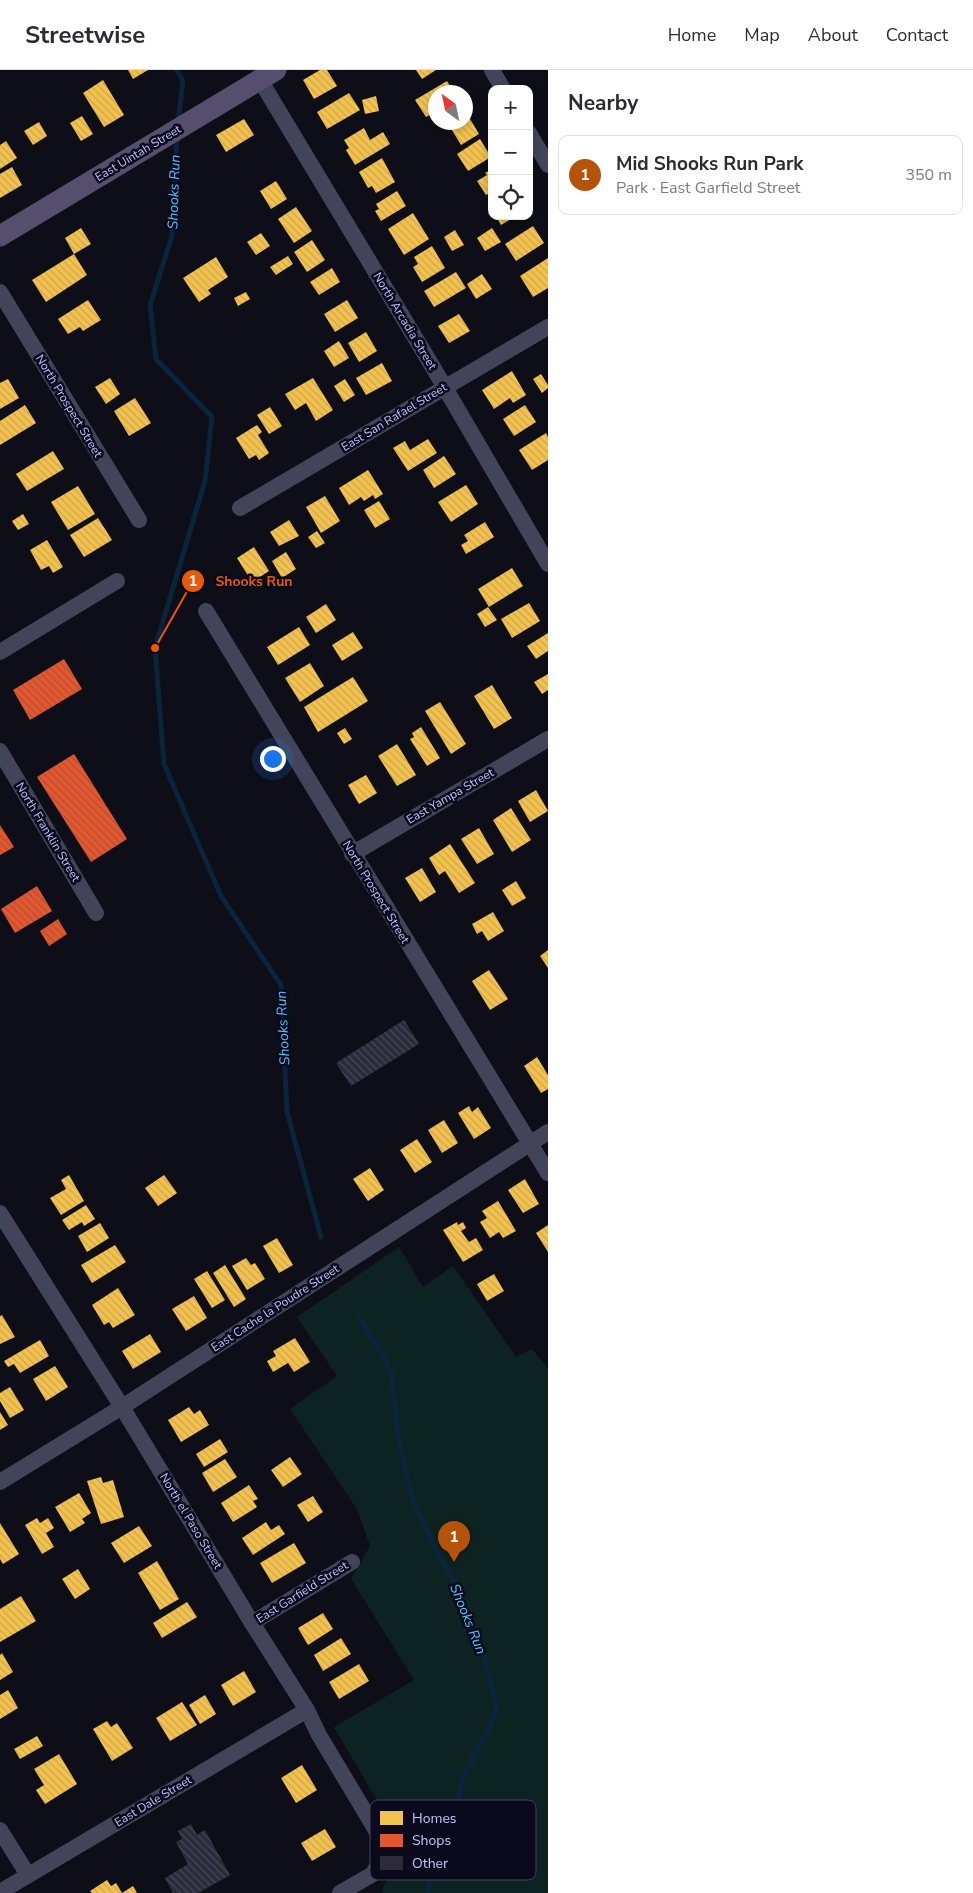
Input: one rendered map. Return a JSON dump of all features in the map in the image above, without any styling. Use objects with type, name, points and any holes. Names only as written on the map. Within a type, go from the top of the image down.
[{"type":"main road","name":"East Uintah Street","points":[[0,236],[268,75]]},
{"type":"street","points":[[492,70],[501,85]]},
{"type":"street","name":"North Arcadia Street","points":[[268,75],[548,564]]},
{"type":"street","points":[[533,140],[548,165]]},
{"type":"street","name":"North Prospect Street","points":[[0,292],[138,520]]},
{"type":"street","name":"East San Rafael Street","points":[[240,508],[548,327]]},
{"type":"street","points":[[0,652],[117,581]]},
{"type":"street","name":"North Prospect Street","points":[[206,610],[352,854],[548,1173]]},
{"type":"street","name":"East Yampa Street","points":[[352,854],[548,739]]},
{"type":"street","name":"North Franklin Street","points":[[0,751],[96,913]]},
{"type":"street","name":"East Cache la Poudre Street","points":[[0,1482],[122,1407],[548,1132]]},
{"type":"street","name":"North el Paso Street","points":[[0,1213],[122,1407],[252,1623],[307,1710],[319,1735],[370,1820]]},
{"type":"street","name":"East Garfield Street","points":[[252,1623],[352,1562]]},
{"type":"street","name":"East Dale Street","points":[[0,1892],[307,1710]]},
{"type":"street","points":[[0,1830],[28,1875]]},
{"type":"street","name":"North el Paso Street","points":[[340,1893],[370,1875]]},
{"type":"green space","points":[[399,1247],[423,1287],[453,1266],[516,1357],[532,1349],[548,1368],[548,1893],[383,1893],[382,1889],[387,1880],[536,1880],[536,1800],[377,1800],[334,1727],[414,1680],[351,1579],[370,1546],[357,1509],[290,1409],[337,1376],[297,1317]]},
{"type":"building: Homes","points":[[128,70],[148,70],[133,79]]},
{"type":"building: Homes","points":[[320,70],[327,70],[337,86],[314,99],[303,80]]},
{"type":"building: Homes","points":[[416,70],[436,70],[422,79]]},
{"type":"building: Homes","points":[[103,80],[124,115],[104,127],[83,93]]},
{"type":"building: Homes","points":[[447,81],[450,85],[440,85]]},
{"type":"building: Homes","points":[[428,92],[428,116],[426,117],[415,100]]},
{"type":"building: Homes","points":[[349,93],[360,110],[327,129],[317,112]]},
{"type":"building: Homes","points":[[376,96],[379,111],[365,114],[362,100]]},
{"type":"building: Homes","points":[[82,116],[93,134],[81,141],[70,123]]},
{"type":"building: Homes","points":[[244,119],[254,135],[226,152],[216,135]]},
{"type":"building: Homes","points":[[39,122],[47,136],[33,145],[24,131]]},
{"type":"building: Homes","points":[[473,124],[479,134],[461,145],[452,130],[473,130]]},
{"type":"building: Homes","points":[[364,128],[370,140],[383,132],[390,144],[355,165],[346,150],[349,148],[344,140]]},
{"type":"building: Homes","points":[[480,139],[488,152],[488,159],[468,171],[457,154]]},
{"type":"building: Homes","points":[[6,141],[17,158],[0,169],[0,145]]},
{"type":"building: Homes","points":[[382,158],[395,182],[376,193],[372,186],[368,188],[359,172]]},
{"type":"building: Homes","points":[[12,167],[22,185],[0,198],[0,174]]},
{"type":"building: Homes","points":[[488,171],[488,194],[486,195],[477,181],[487,175],[485,173]]},
{"type":"building: Homes","points":[[276,181],[287,199],[271,209],[260,191]]},
{"type":"building: Homes","points":[[397,191],[406,206],[381,221],[375,211],[379,209],[376,204]]},
{"type":"building: Homes","points":[[296,207],[312,231],[294,243],[278,219]]},
{"type":"building: Homes","points":[[413,213],[429,239],[404,255],[388,229]]},
{"type":"building: Homes","points":[[498,220],[509,220],[501,225]]},
{"type":"building: Homes","points":[[533,226],[544,243],[516,261],[505,244]]},
{"type":"building: Homes","points":[[81,228],[91,244],[74,254],[65,238]]},
{"type":"building: Homes","points":[[492,228],[501,242],[485,251],[477,238]]},
{"type":"building: Homes","points":[[455,230],[464,245],[452,251],[444,237]]},
{"type":"building: Homes","points":[[261,233],[270,246],[256,255],[247,242]]},
{"type":"building: Homes","points":[[312,240],[325,260],[307,272],[294,252]]},
{"type":"building: Homes","points":[[432,246],[445,268],[422,282],[413,267],[418,264],[414,257]]},
{"type":"building: Homes","points":[[74,254],[87,275],[46,302],[32,280]]},
{"type":"building: Homes","points":[[288,256],[293,264],[276,275],[270,267]]},
{"type":"building: Homes","points":[[216,257],[228,277],[208,290],[211,294],[199,302],[183,278]]},
{"type":"building: Homes","points":[[548,258],[548,288],[533,297],[520,276]]},
{"type":"building: Homes","points":[[332,268],[340,282],[319,295],[310,282]]},
{"type":"building: Homes","points":[[456,272],[466,288],[434,307],[424,291]]},
{"type":"building: Homes","points":[[482,274],[492,289],[476,299],[467,284]]},
{"type":"building: Homes","points":[[246,292],[250,299],[238,306],[234,298]]},
{"type":"building: Homes","points":[[88,300],[101,320],[83,331],[80,327],[68,334],[58,319]]},
{"type":"building: Homes","points":[[347,300],[358,318],[335,332],[324,314]]},
{"type":"building: Homes","points":[[459,314],[470,331],[449,343],[438,326]]},
{"type":"building: Homes","points":[[366,332],[377,351],[359,362],[348,343]]},
{"type":"building: Homes","points":[[339,341],[349,358],[334,367],[324,351]]},
{"type":"building: Homes","points":[[382,363],[392,381],[366,395],[356,378]]},
{"type":"building: Homes","points":[[512,371],[526,395],[513,403],[510,398],[494,409],[482,390]]},
{"type":"building: Homes","points":[[541,374],[548,385],[548,388],[542,393],[533,379]]},
{"type":"building: Homes","points":[[110,378],[120,394],[106,404],[95,387]]},
{"type":"building: Homes","points":[[313,378],[333,410],[316,421],[306,403],[295,410],[285,394]]},
{"type":"building: Homes","points":[[8,379],[19,398],[0,409],[0,383]]},
{"type":"building: Homes","points":[[345,379],[355,395],[344,402],[334,386]]},
{"type":"building: Homes","points":[[135,398],[151,423],[129,436],[114,411]]},
{"type":"building: Homes","points":[[25,405],[36,423],[0,445],[0,421]]},
{"type":"building: Homes","points":[[525,405],[536,422],[514,436],[503,419]]},
{"type":"building: Homes","points":[[270,407],[282,426],[269,434],[257,415]]},
{"type":"building: Homes","points":[[257,425],[262,432],[258,435],[269,453],[259,460],[256,455],[249,459],[236,438]]},
{"type":"building: Homes","points":[[546,433],[548,437],[548,460],[532,470],[519,450]]},
{"type":"building: Homes","points":[[428,439],[437,453],[408,471],[393,448],[405,441],[410,450]]},
{"type":"building: Homes","points":[[53,451],[64,469],[27,491],[16,474]]},
{"type":"building: Homes","points":[[444,456],[456,474],[434,488],[423,470]]},
{"type":"building: Homes","points":[[368,470],[383,494],[375,499],[373,495],[364,501],[361,497],[349,505],[339,488]]},
{"type":"building: Homes","points":[[466,485],[478,504],[451,522],[438,502]]},
{"type":"building: Homes","points":[[78,486],[95,514],[68,530],[51,502]]},
{"type":"building: Homes","points":[[325,496],[340,521],[321,533],[306,507]]},
{"type":"building: Homes","points":[[379,501],[390,519],[375,528],[364,510]]},
{"type":"building: Homes","points":[[23,514],[29,524],[18,530],[12,521]]},
{"type":"building: Homes","points":[[98,518],[112,540],[84,557],[70,535]]},
{"type":"building: Homes","points":[[289,520],[299,536],[279,546],[270,532]]},
{"type":"building: Homes","points":[[485,522],[494,537],[466,554],[461,545],[468,541],[464,535]]},
{"type":"building: Homes","points":[[317,531],[325,543],[316,548],[308,537]]},
{"type":"building: Homes","points":[[47,540],[63,567],[53,573],[49,566],[41,570],[30,550]]},
{"type":"building: Homes","points":[[254,547],[269,571],[252,582],[237,558]]},
{"type":"building: Homes","points":[[286,552],[296,569],[282,578],[272,561]]},
{"type":"building: Homes","points":[[512,568],[523,586],[489,607],[478,589]]},
{"type":"building: Homes","points":[[529,603],[540,621],[512,638],[501,619]]},
{"type":"building: Homes","points":[[326,604],[336,620],[316,633],[306,617]]},
{"type":"building: Homes","points":[[488,607],[497,620],[485,627],[477,614]]},
{"type":"building: Homes","points":[[299,627],[310,645],[278,665],[267,647]]},
{"type":"building: Homes","points":[[353,632],[363,648],[342,661],[332,645]]},
{"type":"building: Homes","points":[[548,633],[548,651],[536,659],[527,646]]},
{"type":"building: Homes","points":[[310,663],[324,686],[300,702],[285,678]]},
{"type":"building: Homes","points":[[548,674],[548,690],[542,694],[534,682]]},
{"type":"building: Homes","points":[[353,677],[368,701],[318,732],[304,707]]},
{"type":"building: Homes","points":[[492,685],[512,718],[494,729],[474,696]]},
{"type":"building: Homes","points":[[440,702],[466,744],[451,754],[425,711]]},
{"type":"building: Homes","points":[[421,727],[440,758],[427,766],[410,739],[414,737],[412,733]]},
{"type":"building: Homes","points":[[345,728],[352,739],[344,744],[337,733]]},
{"type":"building: Homes","points":[[397,744],[416,775],[397,786],[378,756]]},
{"type":"building: Homes","points":[[366,775],[377,793],[359,804],[348,785]]},
{"type":"building: Homes","points":[[536,790],[548,811],[530,822],[518,801]]},
{"type":"building: Homes","points":[[511,808],[531,840],[512,852],[493,820]]},
{"type":"building: Homes","points":[[479,828],[494,854],[477,864],[461,839]]},
{"type":"building: Homes","points":[[450,844],[475,883],[459,893],[445,871],[439,875],[429,858]]},
{"type":"building: Homes","points":[[422,868],[436,892],[420,902],[405,878]]},
{"type":"building: Homes","points":[[516,881],[526,898],[512,906],[502,890]]},
{"type":"building: Homes","points":[[493,912],[504,931],[488,941],[482,931],[477,934],[472,924]]},
{"type":"building: Homes","points":[[548,950],[548,968],[540,956]]},
{"type":"building: Homes","points":[[489,970],[508,999],[490,1010],[472,981]]},
{"type":"building: Homes","points":[[537,1057],[548,1075],[548,1089],[541,1093],[524,1066]]},
{"type":"building: Homes","points":[[469,1106],[472,1112],[478,1107],[491,1128],[474,1139],[458,1113]]},
{"type":"building: Homes","points":[[444,1120],[458,1143],[442,1153],[428,1130]]},
{"type":"building: Homes","points":[[417,1139],[432,1162],[415,1173],[400,1150]]},
{"type":"building: Homes","points":[[370,1168],[384,1190],[368,1201],[353,1179]]},
{"type":"building: Homes","points":[[69,1175],[84,1201],[61,1215],[50,1198],[66,1189],[61,1180]]},
{"type":"building: Homes","points":[[164,1175],[177,1193],[158,1206],[145,1188]]},
{"type":"building: Homes","points":[[525,1179],[539,1204],[523,1213],[508,1190]]},
{"type":"building: Homes","points":[[498,1201],[516,1231],[503,1238],[499,1232],[490,1238],[480,1222],[487,1218],[482,1211]]},
{"type":"building: Homes","points":[[86,1205],[95,1219],[84,1226],[82,1222],[69,1230],[62,1220]]},
{"type":"building: Homes","points":[[457,1222],[458,1225],[463,1222],[466,1228],[461,1231],[469,1242],[476,1238],[483,1250],[463,1262],[443,1230]]},
{"type":"building: Homes","points":[[100,1223],[109,1238],[87,1252],[78,1236]]},
{"type":"building: Homes","points":[[548,1225],[548,1252],[536,1233]]},
{"type":"building: Homes","points":[[277,1238],[293,1265],[279,1273],[263,1246]]},
{"type":"building: Homes","points":[[115,1245],[126,1262],[92,1283],[81,1265]]},
{"type":"building: Homes","points":[[246,1258],[251,1265],[255,1263],[265,1279],[247,1290],[232,1266]]},
{"type":"building: Homes","points":[[225,1265],[246,1299],[234,1307],[213,1273]]},
{"type":"building: Homes","points":[[207,1271],[225,1300],[212,1308],[194,1279]]},
{"type":"building: Homes","points":[[494,1274],[504,1291],[487,1301],[477,1284]]},
{"type":"building: Homes","points":[[118,1288],[135,1315],[113,1328],[109,1322],[104,1325],[92,1305]]},
{"type":"building: Homes","points":[[194,1296],[207,1318],[186,1331],[172,1309]]},
{"type":"building: Homes","points":[[2,1315],[15,1337],[0,1344],[0,1316]]},
{"type":"building: Homes","points":[[150,1334],[161,1352],[133,1369],[122,1351]]},
{"type":"building: Homes","points":[[295,1338],[310,1362],[294,1372],[288,1363],[273,1372],[267,1361],[276,1356],[273,1351]]},
{"type":"building: Homes","points":[[40,1340],[49,1356],[20,1373],[14,1364],[8,1367],[4,1361]]},
{"type":"building: Homes","points":[[55,1366],[68,1387],[46,1401],[33,1379]]},
{"type":"building: Homes","points":[[10,1387],[24,1410],[10,1418],[0,1401],[0,1393]]},
{"type":"building: Homes","points":[[189,1407],[194,1414],[200,1410],[209,1425],[181,1442],[168,1420]]},
{"type":"building: Homes","points":[[0,1412],[8,1425],[0,1430]]},
{"type":"building: Homes","points":[[220,1439],[228,1452],[204,1467],[196,1454]]},
{"type":"building: Homes","points":[[290,1457],[302,1474],[283,1487],[271,1470]]},
{"type":"building: Homes","points":[[225,1459],[237,1477],[213,1492],[202,1473]]},
{"type":"building: Homes","points":[[101,1477],[103,1483],[113,1480],[124,1517],[101,1524],[87,1481]]},
{"type":"building: Homes","points":[[249,1485],[258,1499],[253,1501],[257,1507],[233,1522],[221,1503]]},
{"type":"building: Homes","points":[[79,1493],[91,1513],[82,1519],[85,1523],[70,1532],[55,1507]]},
{"type":"building: Homes","points":[[313,1496],[323,1512],[308,1522],[297,1505]]},
{"type":"building: Homes","points":[[37,1518],[40,1523],[48,1518],[54,1528],[46,1533],[54,1547],[42,1554],[25,1525]]},
{"type":"building: Homes","points":[[266,1522],[271,1530],[279,1525],[285,1534],[253,1555],[242,1538]]},
{"type":"building: Homes","points":[[0,1523],[19,1554],[3,1564],[0,1559]]},
{"type":"building: Homes","points":[[139,1526],[152,1546],[124,1563],[111,1543]]},
{"type":"building: Homes","points":[[294,1543],[306,1563],[272,1583],[260,1563]]},
{"type":"building: Homes","points":[[157,1561],[179,1599],[160,1610],[138,1573]]},
{"type":"building: Homes","points":[[78,1569],[90,1589],[75,1599],[62,1579]]},
{"type":"building: Homes","points":[[21,1596],[36,1621],[0,1642],[0,1609]]},
{"type":"building: Homes","points":[[187,1602],[197,1617],[162,1638],[153,1623]]},
{"type":"building: Homes","points":[[323,1613],[333,1629],[308,1645],[298,1628]]},
{"type":"building: Homes","points":[[341,1638],[351,1654],[323,1671],[314,1655]]},
{"type":"building: Homes","points":[[2,1653],[13,1672],[0,1680],[0,1655]]},
{"type":"building: Homes","points":[[359,1664],[369,1681],[339,1699],[329,1682]]},
{"type":"building: Homes","points":[[244,1671],[256,1692],[233,1706],[221,1685]]},
{"type":"building: Homes","points":[[8,1690],[18,1708],[0,1719],[0,1695]]},
{"type":"building: Homes","points":[[205,1695],[216,1714],[200,1724],[189,1705]]},
{"type":"building: Homes","points":[[182,1702],[197,1725],[170,1741],[156,1718]]},
{"type":"building: Homes","points":[[107,1721],[111,1727],[117,1723],[133,1748],[112,1761],[93,1729]]},
{"type":"building: Homes","points":[[37,1736],[43,1746],[20,1759],[14,1749]]},
{"type":"building: Homes","points":[[59,1754],[77,1784],[45,1804],[36,1790],[44,1785],[34,1769]]},
{"type":"building: Homes","points":[[302,1765],[317,1790],[296,1803],[281,1778]]},
{"type":"building: Homes","points":[[325,1829],[336,1847],[312,1861],[301,1843]]},
{"type":"building: Homes","points":[[107,1880],[111,1886],[116,1883],[122,1893],[92,1893],[90,1891]]},
{"type":"building: Homes","points":[[133,1886],[137,1893],[122,1893]]},
{"type":"building: Shops","points":[[64,659],[82,689],[30,720],[13,690]]},
{"type":"building: Shops","points":[[74,754],[127,839],[91,862],[37,777]]},
{"type":"building: Shops","points":[[0,825],[14,847],[0,855]]},
{"type":"building: Shops","points":[[37,886],[52,911],[15,933],[1,909]]},
{"type":"building: Shops","points":[[58,919],[67,934],[49,946],[40,931]]},
{"type":"building: Other","points":[[404,1020],[419,1044],[351,1086],[336,1063]]},
{"type":"building: Other","points":[[191,1824],[197,1835],[205,1830],[230,1875],[198,1893],[173,1893],[165,1878],[188,1864],[176,1842],[182,1839],[178,1831]]},
{"type":"waterway","name":"Shooks Run","points":[[177,70],[183,81],[178,123]]},
{"type":"waterway","name":"Shooks Run","points":[[177,136],[172,236],[150,305],[156,359],[212,417],[205,481],[155,648],[164,764],[221,896],[281,985],[287,1112],[321,1237]]},
{"type":"waterway","name":"Shooks Run","points":[[360,1319],[385,1359],[392,1377],[398,1436],[412,1497],[439,1557],[456,1583],[484,1656],[497,1708],[489,1728],[464,1775],[458,1800]]},
{"type":"waterway","name":"Shooks Run","points":[[427,1893],[429,1880]]},
{"type":"place","name":"Shooks Run","points":[[155,648]]},
{"type":"place","name":"Mid Shooks Run Park","points":[[454,1562]]}]
